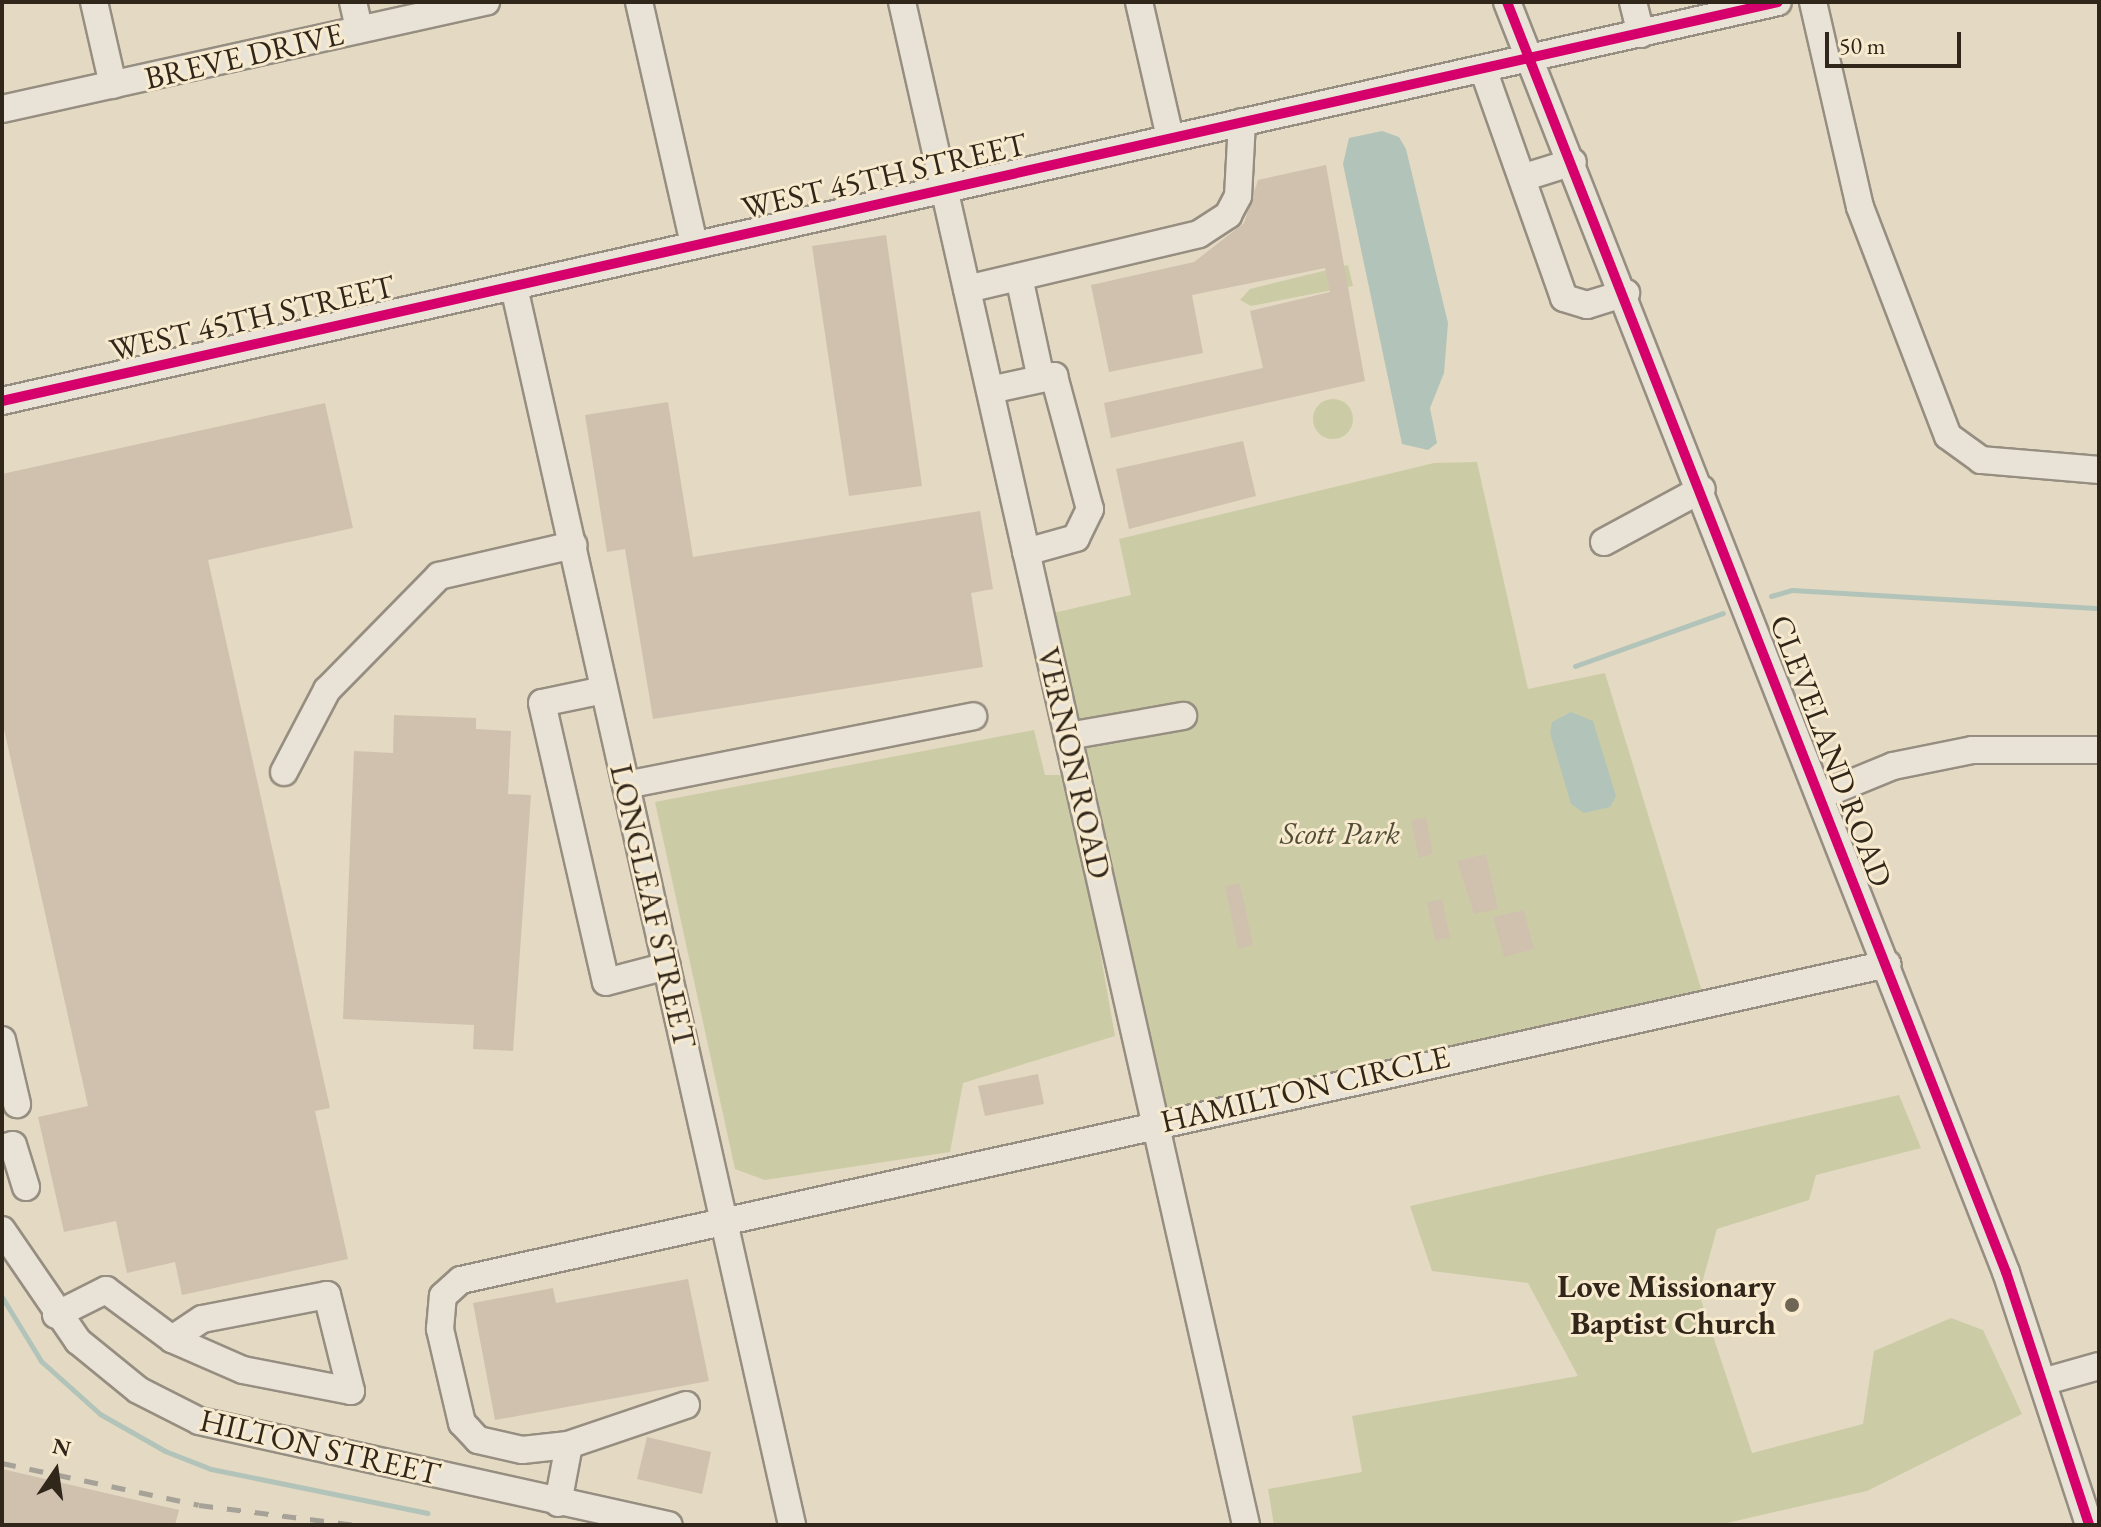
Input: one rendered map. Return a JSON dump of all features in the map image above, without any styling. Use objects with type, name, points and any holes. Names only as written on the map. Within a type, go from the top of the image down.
[{"type":"street","points":[[94,2],[113,85]]},
{"type":"street","points":[[353,2],[359,29]]},
{"type":"street","name":"BREVE DRIVE","points":[[2,109],[486,2]]},
{"type":"street","points":[[639,2],[694,245]]},
{"type":"street","name":"VERNON ROAD","points":[[902,2],[1246,1525]]},
{"type":"street","points":[[1139,2],[1170,137]]},
{"type":"street","name":"CLEVELAND ROAD","points":[[1507,2],[1626,293],[1887,964],[2046,1381],[2089,1525]]},
{"type":"street","points":[[1633,2],[1641,34]]},
{"type":"street","name":"WEST 45TH STREET","points":[[2,401],[1778,2]]},
{"type":"street","points":[[1813,2],[1860,207],[1948,436],[1981,460],[2099,470]]},
{"type":"street","points":[[1483,69],[1525,177],[1564,298],[1587,305],[1626,293]]},
{"type":"street","points":[[967,289],[1199,234],[1228,215],[1245,163],[1242,122]]},
{"type":"street","points":[[1525,177],[1573,162]]},
{"type":"street","points":[[1019,277],[1041,379]]},
{"type":"street","name":"LONGLEAF STREET","points":[[514,287],[792,1525]]},
{"type":"street","points":[[990,390],[1054,376],[1090,509],[1076,538],[1026,552]]},
{"type":"street","points":[[1604,542],[1649,512],[1702,489]]},
{"type":"street","points":[[284,772],[327,690],[439,576],[573,545]]},
{"type":"street","points":[[604,690],[542,703],[606,982],[667,966]]},
{"type":"street","points":[[626,785],[973,716]]},
{"type":"street","points":[[1068,736],[1183,716]]},
{"type":"street","points":[[1820,796],[1893,766],[1972,750],[2099,750]]},
{"type":"street","name":"HAMILTON CIRCLE","points":[[569,1445],[493,1445],[462,1423],[440,1329],[449,1285],[1157,1122],[1887,964]]},
{"type":"street","points":[[2,1040],[17,1104]]},
{"type":"street","points":[[2,1148],[13,1145],[26,1187]]},
{"type":"street","name":"HILTON STREET","points":[[2,1230],[56,1315],[105,1366],[199,1421],[558,1503],[669,1525]]},
{"type":"street","points":[[56,1315],[106,1290],[172,1339],[243,1370],[351,1391],[327,1295],[202,1319],[172,1339]]},
{"type":"street","points":[[2046,1381],[2099,1366]]},
{"type":"street","points":[[558,1503],[569,1445],[686,1405]]},
{"type":"green space","points":[[1348,265],[1353,286],[1251,306],[1240,300],[1250,289]]},
{"type":"green space","points":[[1333,399],[1347,405],[1353,419],[1347,433],[1333,439],[1319,433],[1313,419],[1319,405]]},
{"type":"green space","name":"Scott Park","points":[[1477,462],[1528,689],[1605,673],[1703,995],[1163,1112],[1049,614],[1131,595],[1119,539],[1434,463]]},
{"type":"green space","points":[[1034,730],[1045,775],[1069,775],[1115,1036],[963,1083],[950,1152],[765,1180],[735,1169],[655,802]]},
{"type":"green space","points":[[1899,1095],[1921,1148],[1816,1175],[1809,1200],[1717,1229],[1699,1294],[1752,1453],[1863,1424],[1874,1351],[1951,1318],[1983,1330],[2022,1414],[1867,1491],[1718,1525],[1274,1525],[1268,1489],[1362,1472],[1352,1416],[1578,1376],[1528,1283],[1432,1271],[1410,1206]]},
{"type":"shaded area","points":[[1382,131],[1399,137],[1406,149],[1448,323],[1444,373],[1430,408],[1437,443],[1428,450],[1402,444],[1343,164],[1349,138]]},
{"type":"shaded area","points":[[1571,712],[1593,721],[1616,796],[1610,807],[1584,813],[1571,804],[1550,733],[1552,722]]},
{"type":"building","points":[[1326,165],[1365,381],[1111,438],[1104,403],[1263,368],[1250,311],[1330,292],[1325,268],[1192,295],[1203,353],[1109,372],[1091,285],[1194,262],[1244,223],[1258,180]]},
{"type":"building","points":[[886,235],[922,486],[849,496],[812,246]]},
{"type":"building","points":[[668,402],[693,557],[980,511],[993,589],[971,593],[983,667],[653,719],[625,549],[607,552],[585,415]]},
{"type":"building","points":[[325,403],[353,528],[208,560],[330,1108],[315,1111],[348,1259],[182,1295],[175,1262],[127,1273],[116,1221],[64,1232],[38,1117],[88,1106],[2,720],[2,474]]},
{"type":"building","points":[[1243,441],[1256,496],[1129,529],[1116,469]]},
{"type":"building","points":[[394,715],[476,718],[476,729],[511,731],[508,794],[531,795],[513,1051],[473,1049],[474,1025],[343,1019],[354,751],[393,753]]},
{"type":"building","points":[[1426,817],[1433,854],[1419,858],[1411,820]]},
{"type":"building","points":[[1486,854],[1498,909],[1474,914],[1457,861]]},
{"type":"building","points":[[1240,883],[1253,945],[1238,949],[1225,886]]},
{"type":"building","points":[[1442,899],[1450,938],[1435,941],[1427,902]]},
{"type":"building","points":[[1524,910],[1534,949],[1504,957],[1493,917]]},
{"type":"building","points":[[1038,1074],[1044,1104],[985,1116],[978,1086]]},
{"type":"building","points":[[688,1279],[709,1381],[495,1420],[473,1303],[553,1288],[556,1303]]},
{"type":"building","points":[[647,1437],[711,1452],[702,1494],[637,1479]]},
{"type":"building","points":[[2,1469],[179,1510],[175,1525],[2,1525]]},
{"type":"waterway","points":[[1771,596],[1792,590],[2099,608]]},
{"type":"waterway","points":[[1575,666],[1723,613]]},
{"type":"waterway","points":[[2,1297],[41,1361],[100,1414],[165,1451],[211,1469],[428,1513]]},
{"type":"railway","points":[[2,1463],[199,1505],[356,1525]]},
{"type":"cycle path","points":[[1507,2],[2006,1272],[2089,1525]]},
{"type":"cycle path","points":[[2,401],[1778,2]]},
{"type":"place","name":"Love Missionary Baptist Church","points":[[1792,1305]]}]
